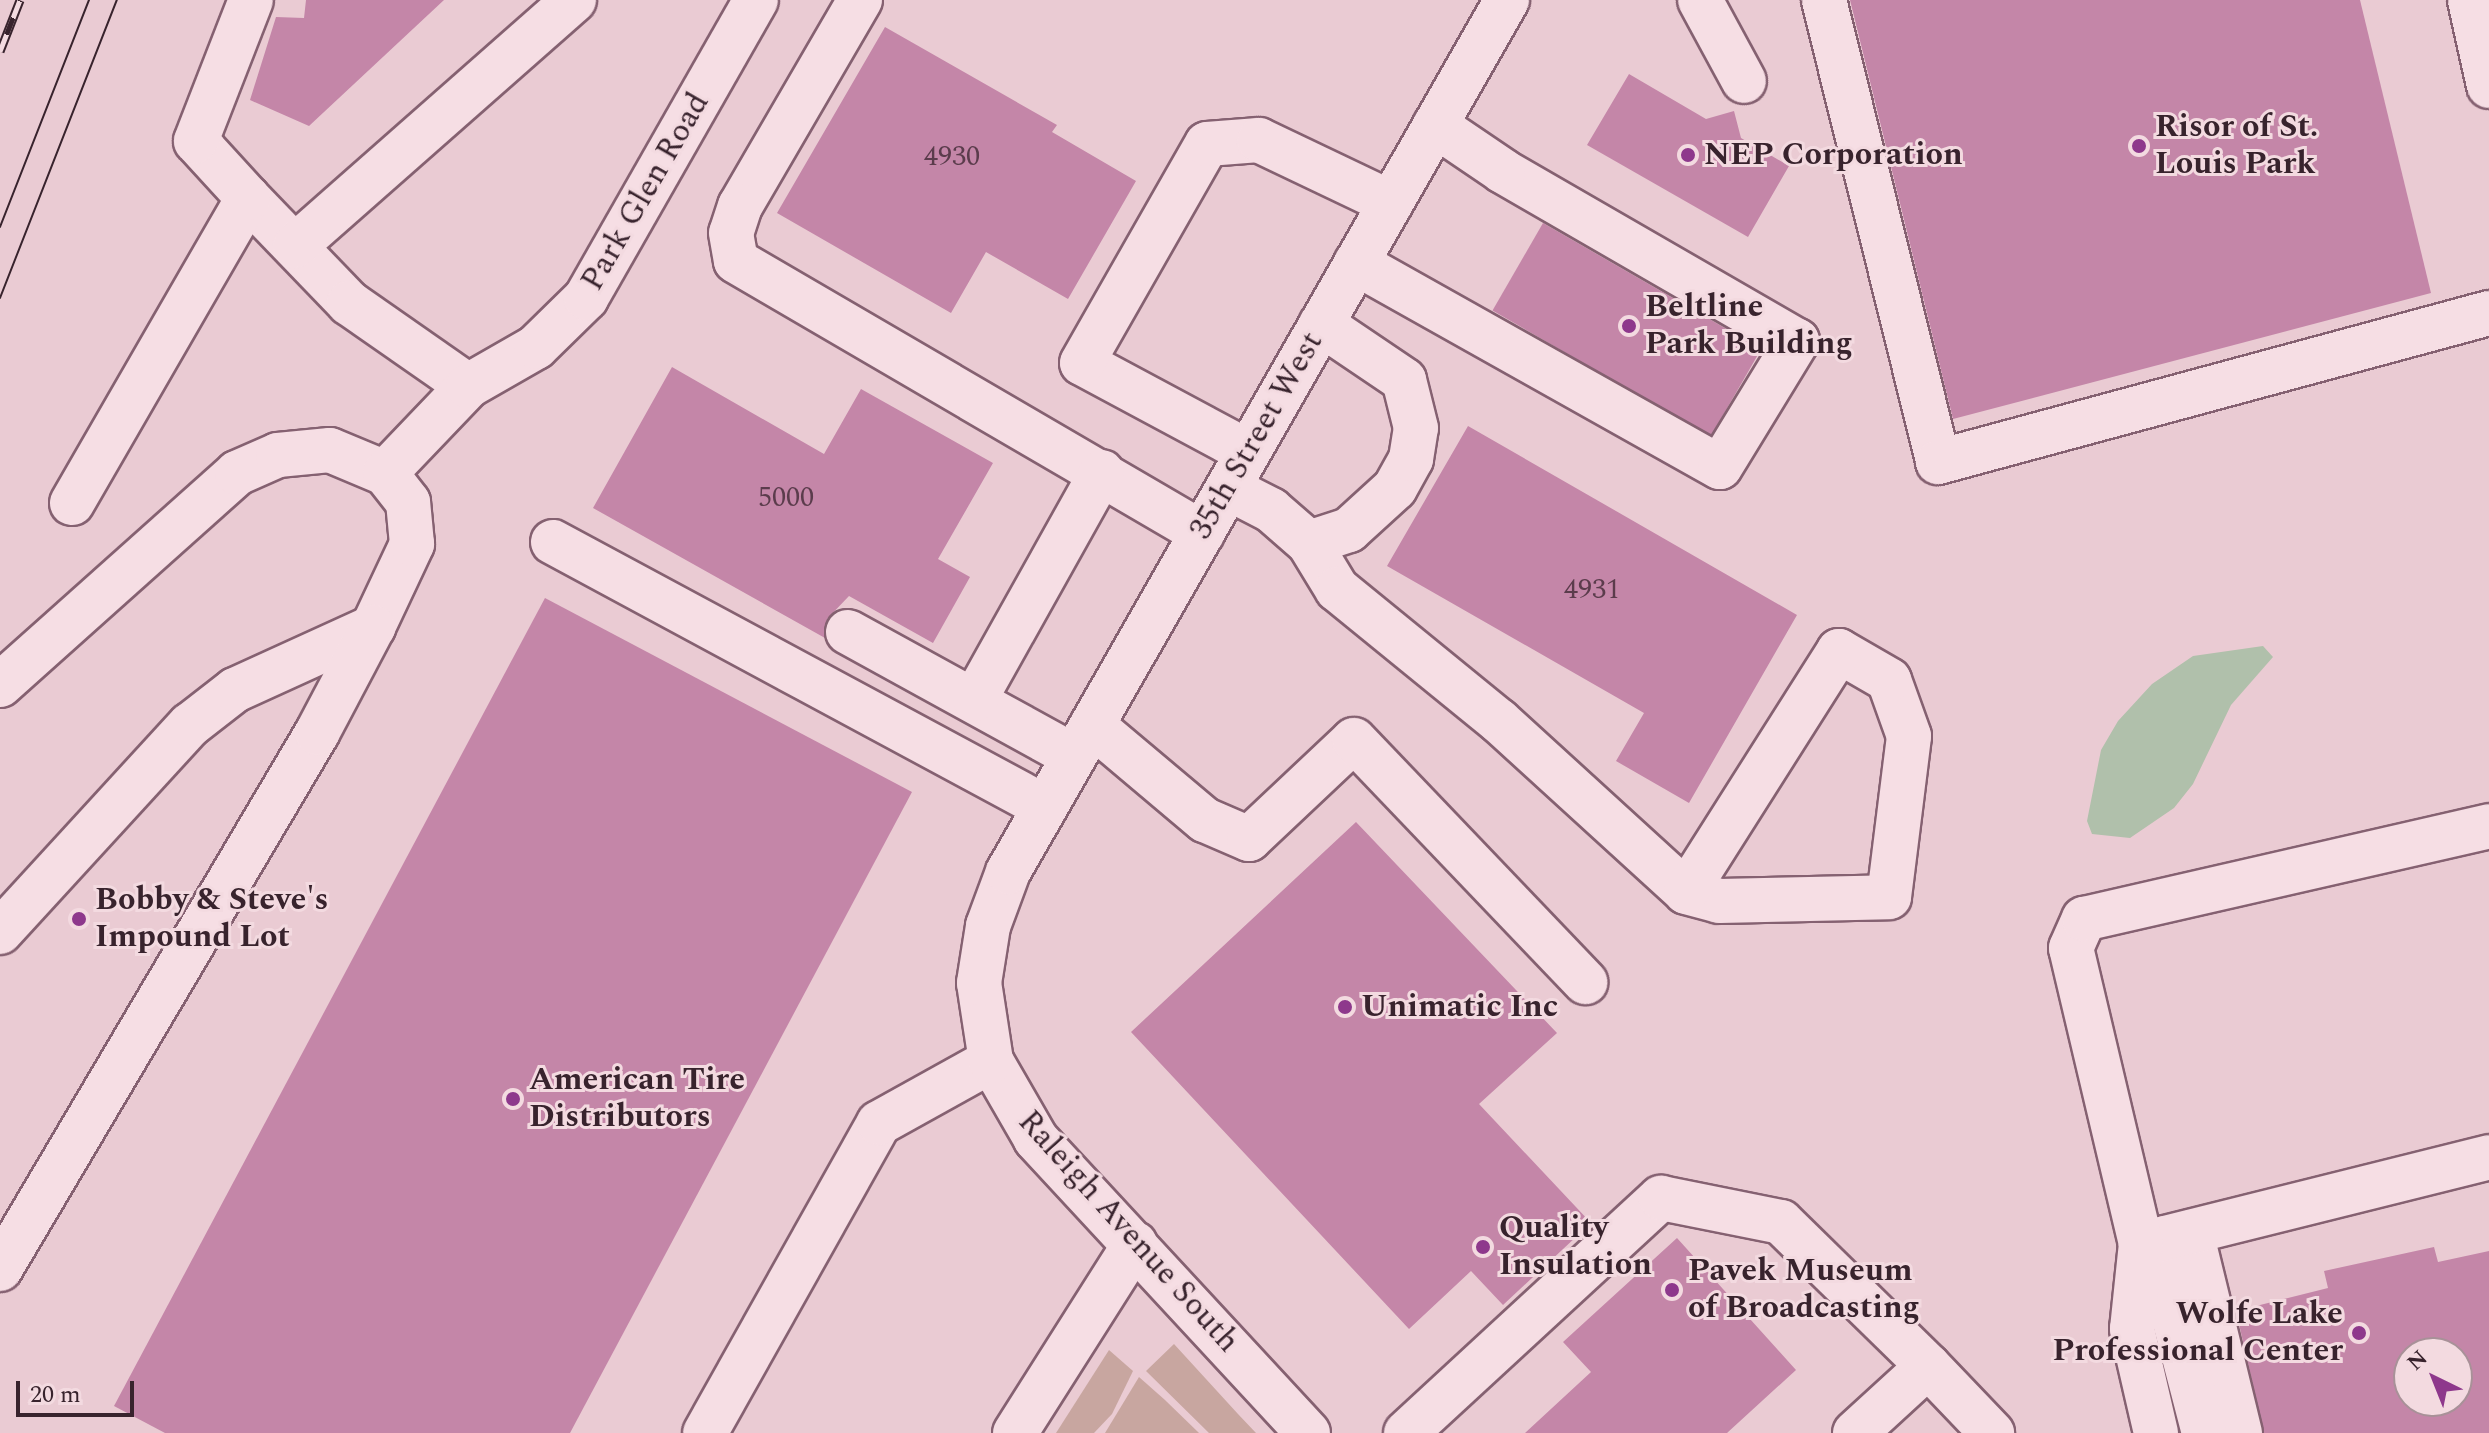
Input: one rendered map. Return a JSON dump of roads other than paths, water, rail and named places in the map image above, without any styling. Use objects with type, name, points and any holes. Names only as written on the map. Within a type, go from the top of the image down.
[{"type":"street","points":[[251,0],[196,141],[349,303],[468,386]]},
{"type":"street","points":[[295,246],[574,0]]},
{"type":"street","name":"Park Glen Road","points":[[385,473],[468,386],[536,347],[586,298],[756,0]]},
{"type":"street","points":[[860,0],[740,206],[731,233],[736,261],[1202,533]]},
{"type":"street","name":"35th Street West","points":[[1008,872],[1507,0]]},
{"type":"street","points":[[1700,0],[1744,81]]},
{"type":"street","points":[[1824,0],[1938,462],[2489,313]]},
{"type":"street","points":[[2478,16],[2489,86]]},
{"type":"street","points":[[1356,263],[1720,467],[1797,341],[1435,125]]},
{"type":"street","points":[[1391,203],[1259,140],[1207,144],[1082,363],[1238,470],[1271,510],[1309,543],[1337,589],[1499,721],[1686,892],[1719,901],[1889,897],[1909,736],[1889,680],[1839,651],[1686,892]]},
{"type":"street","points":[[72,503],[248,198]]},
{"type":"street","points":[[1309,543],[1349,530],[1372,513],[1411,459],[1416,428],[1404,380],[1321,324]]},
{"type":"street","points":[[0,685],[237,473],[278,455],[330,450],[385,473],[408,502],[412,544],[373,627],[317,733],[0,1269]]},
{"type":"street","points":[[975,699],[1102,472]]},
{"type":"street","points":[[553,542],[1045,807]]},
{"type":"street","points":[[0,932],[190,725],[235,690],[373,627]]},
{"type":"street","points":[[848,632],[975,699],[1083,740],[1205,820],[1249,839],[1354,740],[1585,982]]},
{"type":"street","points":[[2223,1433],[2166,1238],[2071,948],[2084,919],[2489,826]]},
{"type":"street","name":"Raleigh Avenue South","points":[[1008,872],[988,926],[979,983],[991,1061],[1036,1139],[1308,1433]]},
{"type":"street","points":[[709,1432],[879,1123],[991,1061]]},
{"type":"street","points":[[2166,1238],[2489,1157]]},
{"type":"street","points":[[1406,1433],[1661,1198],[1781,1222],[1992,1433]]},
{"type":"street","points":[[2156,1433],[2132,1329],[2166,1238]]},
{"type":"street","points":[[2166,1238],[2155,1323],[2182,1433]]},
{"type":"street","points":[[2166,1238],[2174,1318],[2204,1433]]},
{"type":"street","points":[[2166,1238],[2240,1433]]},
{"type":"street","points":[[1015,1433],[1135,1244]]},
{"type":"street","points":[[1855,1433],[1928,1366]]},
{"type":"tram line","points":[[0,227],[89,0]]},
{"type":"tram line","points":[[0,298],[117,0]]},
{"type":"railway","points":[[0,51],[20,0]]},
{"type":"place","name":"Risor of St. Louis Park","points":[[2139,146]]},
{"type":"place","name":"NEP Corporation","points":[[1688,155]]},
{"type":"place","name":"Beltline Park Building","points":[[1629,326]]},
{"type":"place","name":"Bobby & Steve's Impound Lot","points":[[79,919]]},
{"type":"place","name":"Unimatic Inc","points":[[1345,1007]]},
{"type":"place","name":"American Tire Distributors","points":[[513,1099]]},
{"type":"place","name":"Quality Insulation","points":[[1483,1247]]},
{"type":"place","name":"Pavek Museum of Broadcasting","points":[[1672,1290]]},
{"type":"place","name":"Wolfe Lake Professional Center","points":[[2359,1333]]}]
